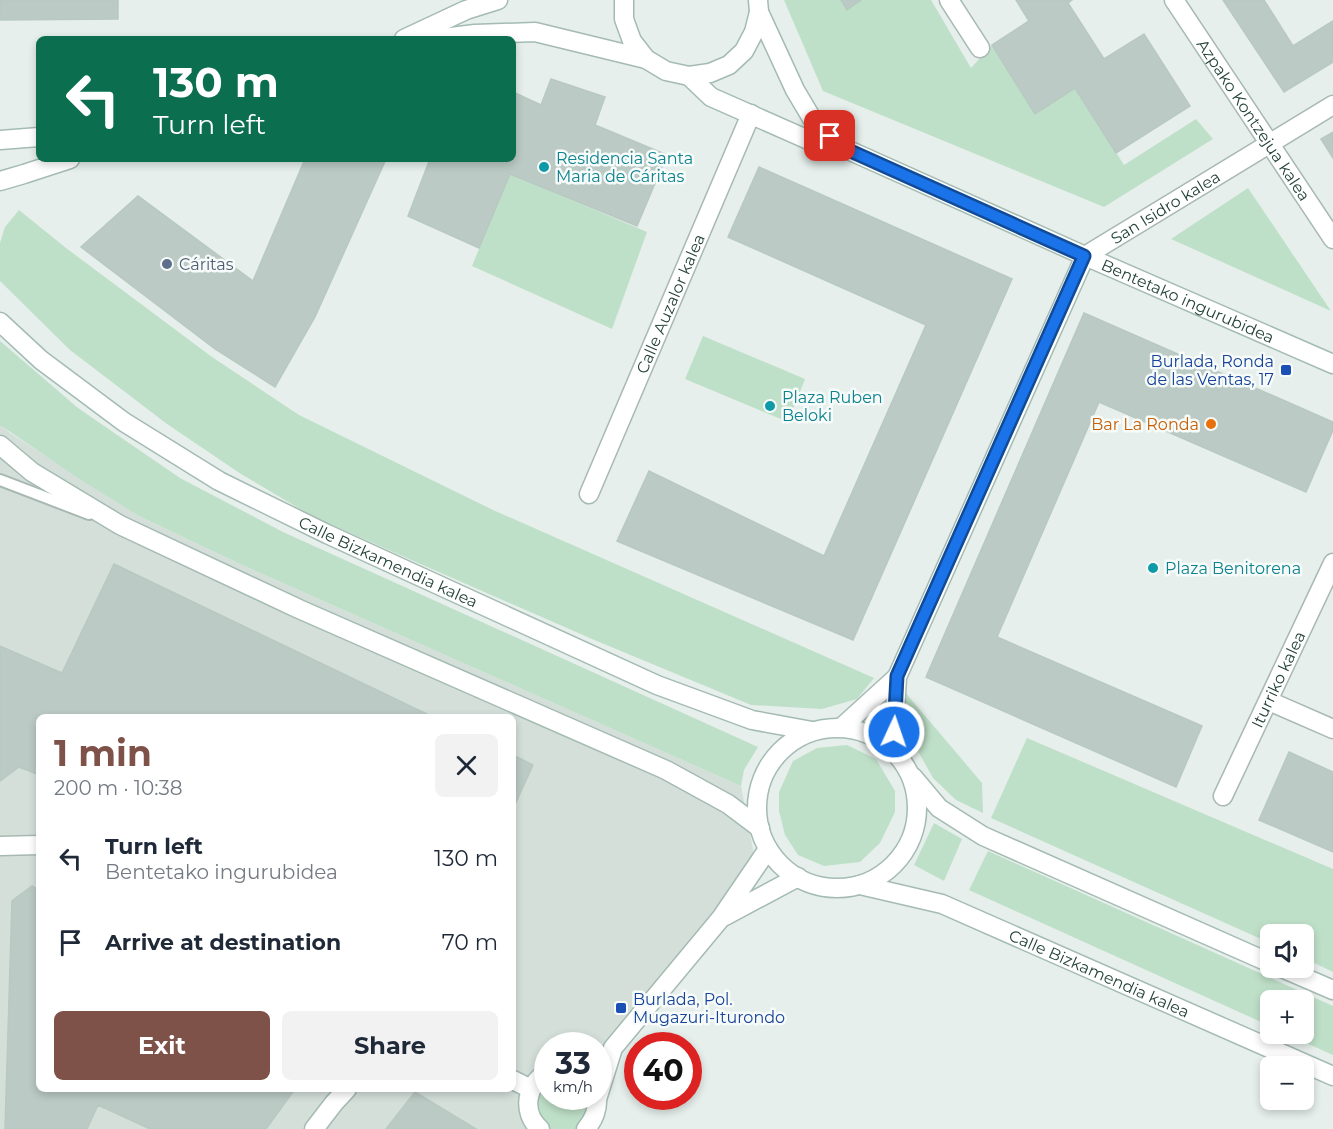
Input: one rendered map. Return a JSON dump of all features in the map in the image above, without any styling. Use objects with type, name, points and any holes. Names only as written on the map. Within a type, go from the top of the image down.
[{"type":"main road","points":[[410,36],[466,10],[498,0]]},
{"type":"main road","points":[[624,0],[624,19],[632,41],[646,59]]},
{"type":"main road","points":[[949,0],[980,48]]},
{"type":"main road","name":"Azpako Kontzejua kalea","points":[[1174,0],[1333,238]]},
{"type":"main road","points":[[459,36],[535,32],[646,59],[666,71],[689,76],[710,73],[729,65],[744,51],[754,32],[758,6]]},
{"type":"main road","name":"Bentetako ingurubidea","points":[[758,6],[795,90],[814,122],[846,149],[1333,364]]},
{"type":"main road","name":"Bentetako ingurubidea","points":[[689,76],[711,97],[822,146],[846,149]]},
{"type":"main road","name":"San Isidro kalea","points":[[1084,256],[1333,105]]},
{"type":"main road","name":"Calle Auzalor kalea","points":[[589,494],[751,114]]},
{"type":"main road","points":[[0,140],[36,137]]},
{"type":"main road","points":[[0,180],[61,162]]},
{"type":"main road","points":[[893,750],[897,676],[1084,256]]},
{"type":"main road","name":"Calle Bizkamendia kalea","points":[[0,314],[6,328],[41,360],[124,422],[219,481],[316,529],[657,685],[752,720],[812,731]]},
{"type":"main road","points":[[0,445],[32,472],[120,525],[299,609],[666,770],[728,804],[760,828]]},
{"type":"main road","name":"Iturriko kalea","points":[[1223,796],[1333,563]]},
{"type":"main road","points":[[842,727],[897,676]]},
{"type":"main road","points":[[1269,701],[1333,729]]},
{"type":"main road","points":[[909,772],[917,799],[915,827],[904,852],[885,872],[860,885],[828,887],[798,877],[781,865],[768,849],[760,828],[758,804],[762,780],[774,759],[791,742],[812,731],[842,727],[861,731],[878,738],[893,750],[939,808],[984,836],[1260,959]]},
{"type":"main road","points":[[0,846],[36,845]]},
{"type":"main road","points":[[612,1044],[721,918],[768,849]]},
{"type":"main road","points":[[721,918],[798,877]]},
{"type":"main road","name":"Calle Bizkamendia kalea","points":[[860,885],[942,904],[1333,1076]]},
{"type":"main road","points":[[1305,978],[1333,990]]},
{"type":"main road","points":[[516,1082],[531,1089]]},
{"type":"main road","points":[[532,1125],[528,1098],[534,1084]]},
{"type":"main road","points":[[314,1129],[344,1092]]},
{"type":"main road","points":[[586,1129],[593,1121],[597,1110]]},
{"type":"lane","points":[[0,480],[120,525]]},
{"type":"shaded area","points":[[0,424],[10,433],[139,516],[240,564],[741,786],[755,860],[631,1032],[624,1032],[624,1042],[612,1059],[612,1032],[534,1032],[534,1110],[554,1110],[561,1129],[0,1129]]},
{"type":"green space","points":[[784,0],[841,0],[847,9],[861,0],[931,0],[971,68],[992,45],[1035,113],[1075,88],[1124,165],[1196,119],[1213,139],[1104,207],[823,91]]},
{"type":"green space","points":[[510,174],[647,232],[612,329],[472,266]]},
{"type":"green space","points":[[1248,188],[1331,311],[1171,239]]},
{"type":"green space","points":[[19,210],[212,357],[299,415],[493,510],[874,678],[857,699],[822,709],[751,705],[592,639],[312,516],[241,474],[167,424],[70,350],[0,281],[0,243],[5,227]]},
{"type":"green space","points":[[703,336],[805,379],[788,422],[685,379]]},
{"type":"green space","points":[[0,341],[78,408],[180,478],[283,532],[758,747],[744,770],[741,786],[240,564],[139,516],[0,425]]},
{"type":"green space","points":[[904,691],[982,783],[983,813],[956,800],[933,778],[914,744],[901,707]]},
{"type":"green space","points":[[1027,738],[1333,869],[1333,972],[1314,963],[1314,924],[1260,924],[1260,939],[991,818]]},
{"type":"green space","points":[[847,745],[876,759],[895,791],[895,812],[880,843],[860,862],[824,866],[798,855],[785,835],[779,811],[779,792],[793,761],[817,748]]},
{"type":"green space","points":[[934,823],[962,839],[944,881],[914,865]]},
{"type":"green space","points":[[988,851],[1260,973],[1260,978],[1271,978],[1297,990],[1260,990],[1260,1021],[969,890]]},
{"type":"green space","points":[[1314,997],[1333,1006],[1333,1055],[1308,1044],[1314,1044]]},
{"type":"green space","points":[[537,1110],[589,1110],[582,1129],[546,1129],[539,1125]]},
{"type":"building","points":[[0,0],[118,0],[118,19],[0,20]]},
{"type":"building","points":[[841,0],[861,0],[847,10]]},
{"type":"building","points":[[1016,0],[1072,0],[1068,3],[1104,59],[1144,34],[1190,106],[1116,153],[1075,88],[1035,114],[992,45],[1029,21]]},
{"type":"building","points":[[1223,0],[1264,0],[1293,46],[1333,21],[1333,62],[1284,92]]},
{"type":"building","name":"Residencia Santa Maria de Cáritas","points":[[551,79],[605,97],[595,125],[667,155],[637,226],[510,174],[479,248],[408,216],[429,162],[516,162],[516,93],[541,105]]},
{"type":"building","points":[[1333,132],[1333,158],[1321,139]]},
{"type":"building","name":"Cáritas","points":[[304,162],[385,162],[315,317],[275,387],[215,349],[81,247],[138,196],[253,281]]},
{"type":"building","points":[[759,167],[1012,279],[853,640],[617,541],[649,471],[824,556],[926,325],[728,237]]},
{"type":"building","points":[[1084,313],[1333,422],[1333,430],[1306,492],[1099,402],[997,637],[1202,726],[1176,787],[926,677]]},
{"type":"building","points":[[114,564],[427,714],[36,714],[36,774],[19,767],[0,781],[0,646],[62,673]]},
{"type":"building","points":[[1289,752],[1333,772],[1333,852],[1259,820]]},
{"type":"building","points":[[516,756],[533,765],[516,802]]},
{"type":"building","points":[[32,886],[36,888],[36,1092],[293,1092],[266,1129],[150,1129],[98,1105],[87,1129],[5,1129],[12,901]]},
{"type":"building","points":[[415,1092],[476,1129],[386,1129]]},
{"type":"place","name":"Residencia Santa Maria de Cáritas","points":[[544,167]]},
{"type":"place","name":"Cáritas","points":[[167,264]]},
{"type":"place","name":"Burlada, Ronda de las Ventas, 17","points":[[1286,370]]},
{"type":"place","name":"Plaza Ruben Beloki","points":[[770,406]]},
{"type":"place","name":"Bar La Ronda","points":[[1211,424]]},
{"type":"place","name":"Plaza Benitorena","points":[[1153,568]]},
{"type":"place","name":"Burlada, Pol. Mugazuri-Iturondo","points":[[621,1008]]},
{"type":"route","points":[[830,136],[846,149],[1084,256],[897,676],[894,732]]}]
